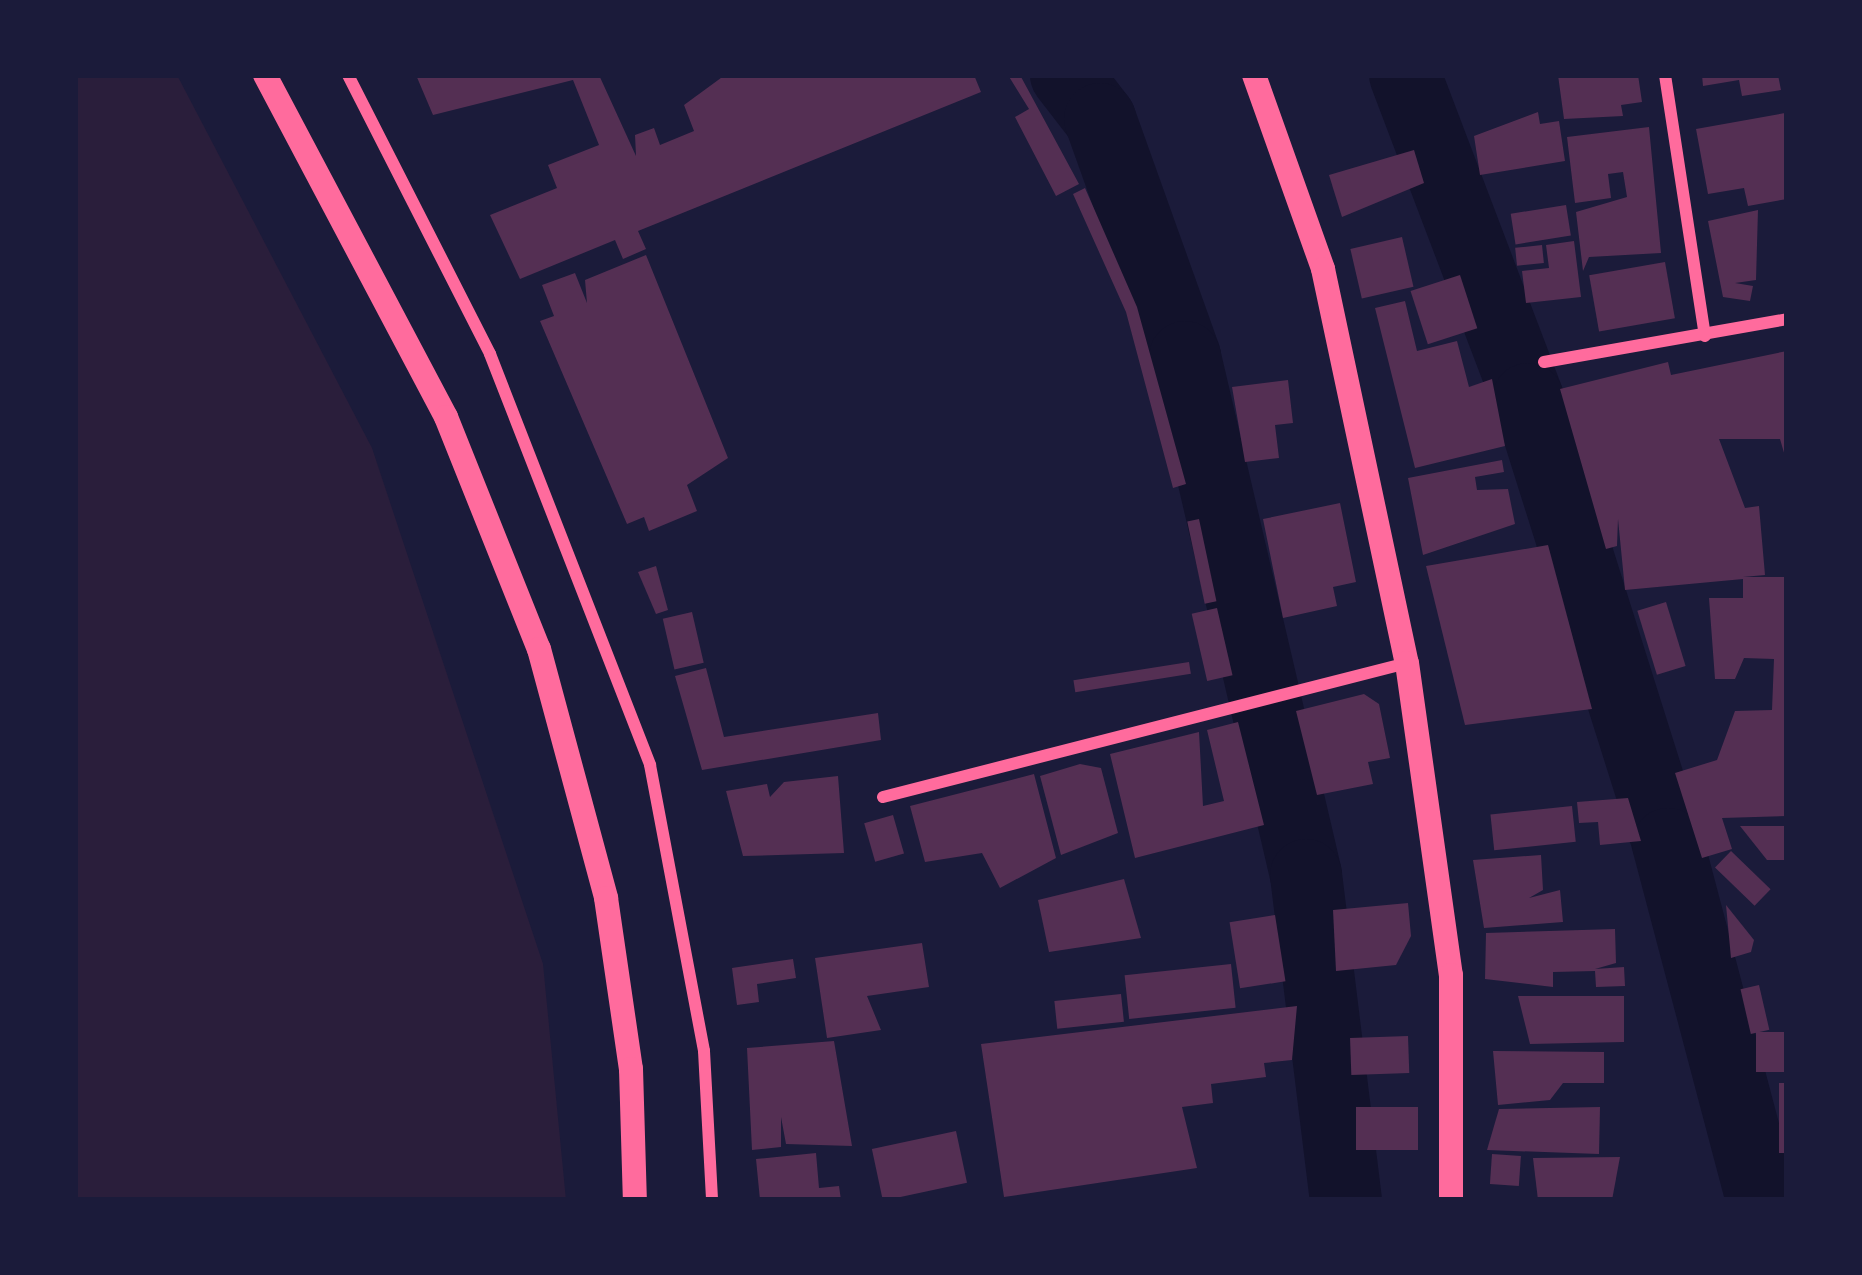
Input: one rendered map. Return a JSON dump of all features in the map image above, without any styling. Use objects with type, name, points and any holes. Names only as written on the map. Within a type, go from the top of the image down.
[{"type":"main road","points":[[265,75],[446,417],[539,649],[606,898],[631,1070],[635,1200]]},
{"type":"main road","points":[[1254,75],[1323,269],[1407,663],[1450,975],[1451,1200]]},
{"type":"street","points":[[348,75],[490,354],[650,765],[704,1051],[712,1200]]},
{"type":"street","points":[[1665,75],[1706,336]]},
{"type":"street","points":[[1544,362],[1787,319]]},
{"type":"street","points":[[884,797],[1294,686],[1407,663]]},
{"type":"shaded area","points":[[75,75],[177,75],[372,448],[543,964],[566,1200],[75,1200]]},
{"type":"building","points":[[416,75],[599,75],[636,156],[635,135],[654,128],[660,145],[694,131],[684,105],[725,75],[974,75],[981,92],[638,231],[646,249],[623,259],[615,240],[520,279],[490,215],[557,188],[548,165],[599,145],[573,80],[433,115]]},
{"type":"building","points":[[1008,75],[1020,75],[1079,184],[1056,196],[1015,117],[1029,109]]},
{"type":"building","points":[[1558,75],[1638,75],[1642,102],[1621,105],[1623,116],[1564,119]]},
{"type":"building","points":[[1702,75],[1778,75],[1781,90],[1742,96],[1739,80],[1703,86]]},
{"type":"building","points":[[1538,112],[1540,124],[1559,121],[1565,161],[1480,175],[1474,136]]},
{"type":"building","points":[[1785,113],[1787,199],[1748,206],[1744,188],[1708,194],[1696,129]]},
{"type":"building","points":[[1649,127],[1661,253],[1589,257],[1583,271],[1576,212],[1627,197],[1623,172],[1608,174],[1611,198],[1575,203],[1567,137]]},
{"type":"building","points":[[1414,150],[1424,183],[1342,217],[1329,175]]},
{"type":"building","points":[[1085,188],[1137,307],[1186,484],[1173,488],[1126,312],[1073,194]]},
{"type":"building","points":[[1566,205],[1571,236],[1516,244],[1511,214]]},
{"type":"building","points":[[1758,210],[1756,280],[1735,283],[1753,286],[1750,301],[1723,297],[1708,221]]},
{"type":"building","points":[[1402,237],[1413,287],[1362,299],[1350,249]]},
{"type":"building","points":[[1574,241],[1581,297],[1526,303],[1522,271],[1549,268],[1546,245]]},
{"type":"building","points":[[1542,245],[1544,263],[1517,266],[1515,248]]},
{"type":"building","points":[[646,255],[728,458],[687,485],[697,511],[649,531],[644,517],[627,524],[540,321],[554,316],[542,285],[575,273],[587,303],[585,280]]},
{"type":"building","points":[[1665,262],[1675,318],[1599,332],[1589,275]]},
{"type":"building","points":[[1460,275],[1477,328],[1428,344],[1411,291]]},
{"type":"building","points":[[1405,301],[1417,351],[1457,341],[1469,387],[1492,379],[1505,446],[1415,468],[1375,308]]},
{"type":"building","points":[[1787,351],[1787,463],[1780,439],[1719,439],[1745,508],[1759,506],[1765,575],[1743,577],[1787,577],[1787,816],[1722,818],[1732,849],[1702,858],[1675,773],[1717,760],[1735,711],[1772,710],[1774,659],[1744,658],[1735,679],[1715,679],[1709,598],[1743,598],[1743,579],[1625,590],[1618,519],[1617,546],[1606,549],[1560,389],[1668,362],[1671,375]]},
{"type":"building","points":[[1288,380],[1293,423],[1275,425],[1279,458],[1245,462],[1232,387]]},
{"type":"building","points":[[1502,460],[1504,472],[1475,477],[1477,490],[1508,489],[1515,524],[1423,555],[1408,478]]},
{"type":"building","points":[[1340,503],[1356,582],[1333,587],[1337,606],[1283,618],[1263,519]]},
{"type":"building","points":[[1199,519],[1216,601],[1205,604],[1187,521]]},
{"type":"building","points":[[1548,545],[1592,709],[1465,725],[1426,566]]},
{"type":"building","points":[[656,566],[668,610],[656,614],[638,572]]},
{"type":"building","points":[[1666,602],[1686,666],[1657,675],[1637,611]]},
{"type":"building","points":[[1217,608],[1233,675],[1207,681],[1192,614]]},
{"type":"building","points":[[692,612],[704,663],[674,669],[663,619]]},
{"type":"building","points":[[1189,662],[1191,674],[1075,692],[1073,680]]},
{"type":"building","points":[[706,668],[724,737],[878,713],[881,740],[702,770],[675,676]]},
{"type":"building","points":[[1364,694],[1379,704],[1390,758],[1368,762],[1373,784],[1317,795],[1296,711]]},
{"type":"building","points":[[1238,722],[1264,825],[1135,858],[1110,754],[1199,732],[1203,806],[1224,801],[1207,730]]},
{"type":"building","points":[[1080,764],[1101,768],[1118,833],[1061,855],[1040,776]]},
{"type":"building","points":[[1034,774],[1056,858],[1000,888],[982,853],[925,862],[910,806]]},
{"type":"building","points":[[838,776],[844,853],[743,856],[726,791],[767,784],[770,797],[784,782]]},
{"type":"building","points":[[1628,798],[1641,841],[1600,845],[1598,822],[1579,823],[1577,802]]},
{"type":"building","points":[[1572,806],[1576,842],[1494,850],[1490,815]]},
{"type":"building","points":[[893,815],[904,853],[875,862],[864,823]]},
{"type":"building","points":[[1740,826],[1787,826],[1787,860],[1767,860]]},
{"type":"building","points":[[1731,851],[1771,889],[1755,906],[1715,868]]},
{"type":"building","points":[[1541,855],[1543,890],[1529,898],[1560,890],[1563,922],[1484,928],[1473,860]]},
{"type":"building","points":[[1124,879],[1141,938],[1049,952],[1038,900]]},
{"type":"building","points":[[1408,903],[1411,936],[1396,965],[1336,971],[1333,910]]},
{"type":"building","points":[[1726,905],[1754,940],[1751,952],[1731,958]]},
{"type":"building","points":[[1275,915],[1285,981],[1240,988],[1230,922]]},
{"type":"building","points":[[1615,929],[1616,963],[1595,969],[1624,967],[1625,986],[1596,987],[1595,971],[1553,972],[1553,987],[1485,979],[1486,933]]},
{"type":"building","points":[[922,943],[929,987],[867,996],[881,1030],[827,1038],[815,958]]},
{"type":"building","points":[[793,959],[796,978],[757,984],[759,1002],[737,1005],[732,968]]},
{"type":"building","points":[[1231,964],[1236,1008],[1129,1019],[1125,975]]},
{"type":"building","points":[[1759,985],[1769,1030],[1751,1034],[1740,989]]},
{"type":"building","points":[[1121,994],[1124,1022],[1057,1029],[1054,1001]]},
{"type":"building","points":[[1518,996],[1624,996],[1624,1042],[1530,1044]]},
{"type":"building","points":[[1297,1006],[1292,1060],[1264,1063],[1266,1077],[1211,1084],[1213,1103],[1182,1107],[1197,1168],[1004,1197],[981,1044]]},
{"type":"building","points":[[1756,1032],[1787,1032],[1787,1072],[1756,1072]]},
{"type":"building","points":[[1408,1036],[1409,1073],[1351,1075],[1350,1038]]},
{"type":"building","points":[[834,1041],[852,1146],[786,1144],[781,1117],[781,1147],[752,1150],[747,1048]]},
{"type":"building","points":[[1493,1051],[1604,1052],[1604,1083],[1563,1083],[1550,1100],[1498,1105]]},
{"type":"building","points":[[1779,1083],[1787,1083],[1787,1153],[1779,1153]]},
{"type":"building","points":[[1356,1107],[1418,1107],[1418,1150],[1356,1150]]},
{"type":"building","points":[[1600,1107],[1599,1154],[1487,1150],[1499,1109]]},
{"type":"building","points":[[956,1131],[967,1183],[883,1200],[872,1149]]},
{"type":"building","points":[[816,1153],[819,1188],[839,1186],[841,1200],[760,1200],[756,1159]]},
{"type":"building","points":[[1492,1154],[1521,1156],[1519,1186],[1490,1184]]},
{"type":"building","points":[[1620,1157],[1612,1200],[1538,1200],[1533,1158]]},
{"type":"waterway","points":[[1066,75],[1100,119],[1185,357],[1306,875],[1346,1200]]},
{"type":"waterway","points":[[1405,75],[1528,399],[1668,844],[1762,1200]]}]
